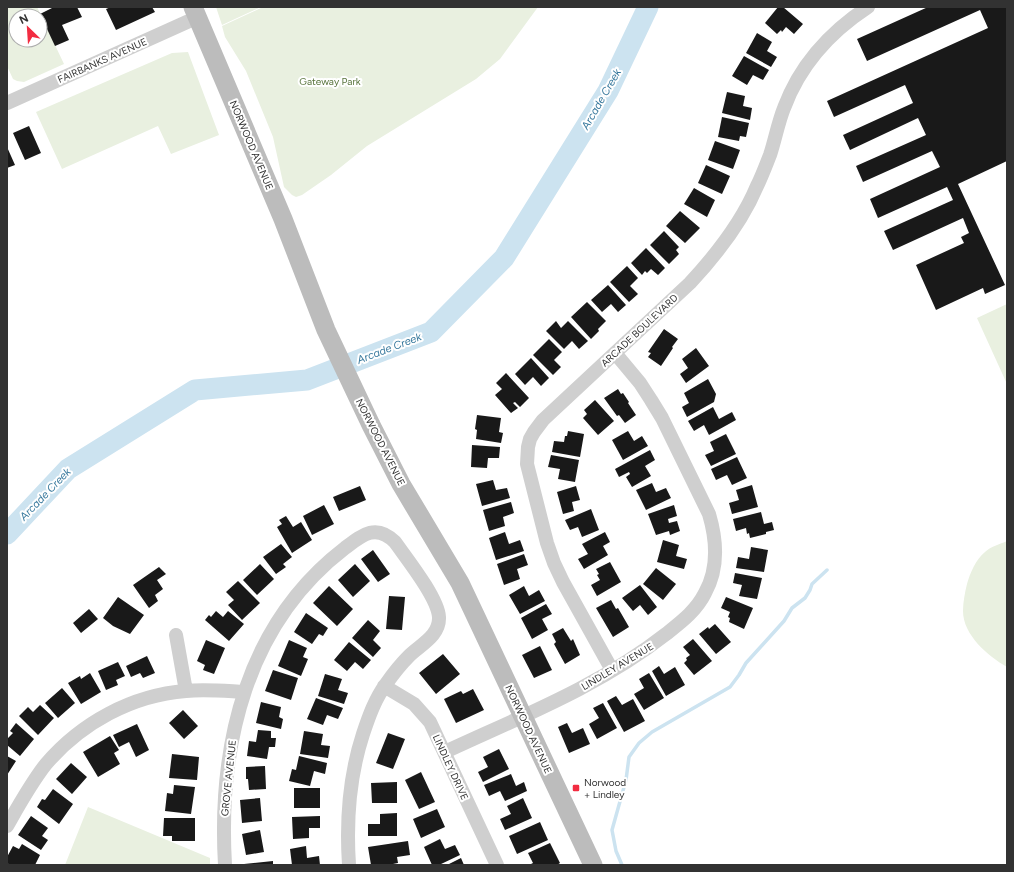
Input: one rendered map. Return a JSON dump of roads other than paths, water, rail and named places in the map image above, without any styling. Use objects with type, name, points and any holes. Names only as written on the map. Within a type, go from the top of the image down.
[{"type":"main road","name":"NORWOOD AVENUE","points":[[195,12],[283,219],[326,330],[401,484],[460,583],[593,865]]},
{"type":"street","name":"ARCADE BOULEVARD","points":[[612,670],[554,563],[528,473],[527,456],[530,439],[543,420],[690,283],[706,266],[740,219],[757,188],[770,155],[784,109],[802,72],[820,48],[834,33],[868,7]]},
{"type":"street","name":"FAIRBANKS AVENUE","points":[[9,98],[195,12]]},
{"type":"street","name":"LINDLEY AVENUE","points":[[445,752],[574,691],[644,651],[685,619],[696,607],[712,578],[716,546],[714,530],[709,514],[662,418],[640,383],[615,353]]},
{"type":"street","points":[[7,826],[33,782],[46,764],[77,734],[114,711],[134,702],[155,696],[186,691],[209,690],[244,692],[264,646],[280,618],[312,577],[360,536],[377,532],[391,538],[395,542],[424,583],[436,607],[439,618],[435,633],[408,657],[384,686],[368,718],[358,750],[348,804],[347,838],[349,865]]},
{"type":"street","points":[[176,635],[186,691]]},
{"type":"street","name":"LINDLEY DRIVE","points":[[384,686],[420,709],[430,722],[497,865]]},
{"type":"street","name":"GROVE AVENUE","points":[[225,865],[224,822],[228,761],[234,729],[244,692]]},
{"type":"waterway","name":"Arcade Creek","points":[[7,534],[68,469],[195,390],[307,380],[431,332],[504,258],[608,91],[648,7]]},
{"type":"waterway","points":[[622,865],[616,851],[612,830],[626,780],[629,757],[639,743],[652,732],[730,687],[746,663],[784,621],[792,608],[805,598],[812,584],[827,570]]},
{"type":"place","name":"Norwood + Lindley","points":[[576,788]]},
{"type":"park label","name":"Gateway Park","points":[[330,81]]}]
